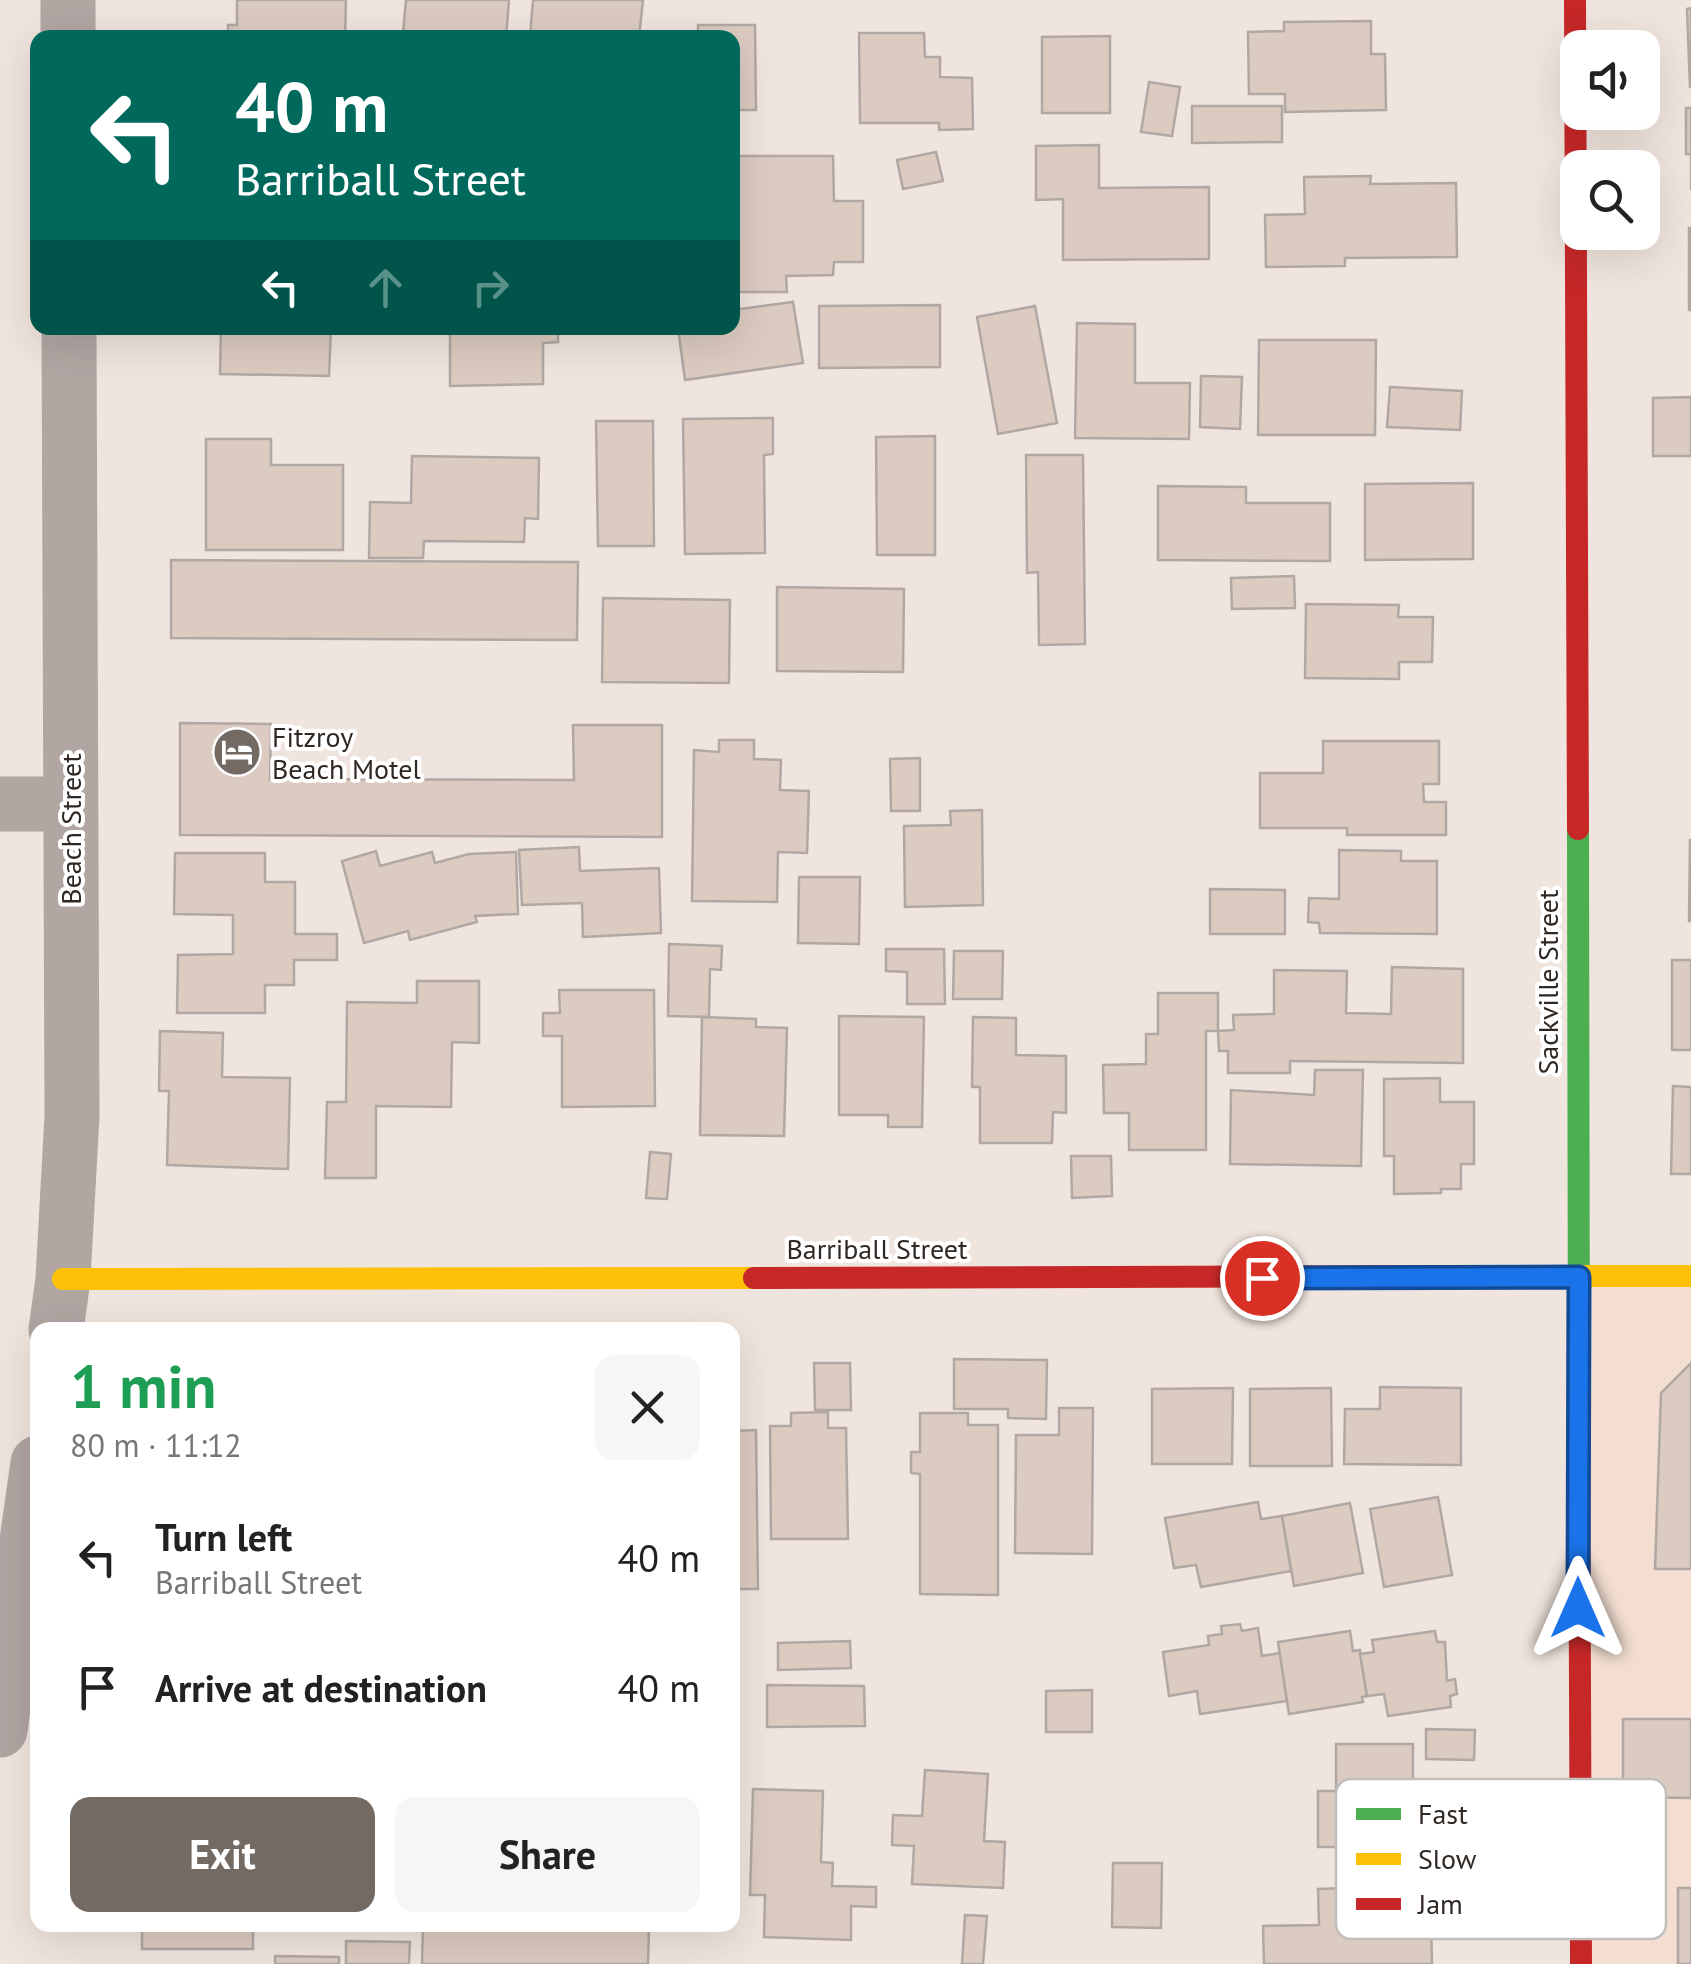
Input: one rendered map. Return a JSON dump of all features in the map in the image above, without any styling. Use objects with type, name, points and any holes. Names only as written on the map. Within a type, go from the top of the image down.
[{"type":"street","points":[[68,0],[68,30]]},
{"type":"street","name":"Sackville Street","points":[[1575,0],[1580,1779]]},
{"type":"street","name":"Beach Street","points":[[60,1305],[72,1116],[68,335]]},
{"type":"street","points":[[0,804],[70,804]]},
{"type":"street","name":"Barriball Street","points":[[60,1305],[1691,1276]]},
{"type":"street","points":[[0,1730],[30,1519]]},
{"type":"street","name":"Sackville Street","points":[[1581,1939],[1581,1964]]},
{"type":"shaded area","points":[[1590,1279],[1691,1281],[1691,1964],[1586,1964],[1586,1939],[1666,1939],[1666,1779],[1587,1779]]},
{"type":"building","points":[[237,0],[346,0],[345,30],[228,30],[228,25],[237,25]]},
{"type":"building","points":[[406,0],[509,0],[507,30],[403,30]]},
{"type":"building","points":[[533,0],[643,0],[640,30],[531,30]]},
{"type":"building","points":[[1691,8],[1691,87],[1690,87],[1687,9]]},
{"type":"building","points":[[1371,21],[1371,54],[1385,54],[1386,110],[1285,112],[1285,94],[1249,94],[1248,32],[1284,31],[1284,22]]},
{"type":"building","points":[[698,25],[755,25],[756,110],[740,110],[740,30],[698,30]]},
{"type":"building","points":[[859,33],[924,33],[925,57],[940,57],[940,77],[972,78],[973,129],[939,130],[939,123],[860,123]]},
{"type":"building","points":[[1110,36],[1110,113],[1042,113],[1042,37]]},
{"type":"building","points":[[1149,82],[1180,87],[1172,136],[1141,132]]},
{"type":"building","points":[[1192,106],[1282,106],[1282,142],[1192,143]]},
{"type":"building","points":[[1686,108],[1691,108],[1691,154],[1686,154]]},
{"type":"building","points":[[1099,145],[1099,188],[1209,187],[1209,259],[1063,260],[1063,199],[1036,200],[1036,146]]},
{"type":"building","points":[[936,152],[943,181],[903,189],[897,160]]},
{"type":"building","points":[[740,156],[833,156],[834,201],[863,201],[863,262],[834,262],[833,275],[786,276],[787,292],[740,292]]},
{"type":"building","points":[[1371,176],[1370,184],[1456,183],[1457,257],[1345,258],[1345,266],[1266,267],[1265,215],[1305,214],[1304,177]]},
{"type":"building","points":[[1691,228],[1691,310],[1689,310]]},
{"type":"building","points":[[793,302],[803,363],[685,380],[679,335],[740,335],[740,309]]},
{"type":"building","points":[[940,305],[940,367],[819,368],[819,306]]},
{"type":"building","points":[[1035,306],[1057,423],[998,434],[977,317]]},
{"type":"building","points":[[1077,323],[1135,324],[1135,383],[1190,383],[1189,439],[1075,438]]},
{"type":"building","points":[[221,335],[331,335],[329,376],[220,374]]},
{"type":"building","points":[[450,335],[558,335],[558,342],[543,343],[543,384],[450,386]]},
{"type":"building","points":[[1259,340],[1376,340],[1375,435],[1258,435]]},
{"type":"building","points":[[1201,376],[1242,377],[1240,429],[1200,427]]},
{"type":"building","points":[[1390,387],[1462,391],[1460,430],[1387,427]]},
{"type":"building","points":[[1691,397],[1691,456],[1653,456],[1653,398]]},
{"type":"building","points":[[773,418],[773,454],[764,455],[765,553],[685,554],[683,419]]},
{"type":"building","points":[[596,421],[653,421],[654,546],[598,546]]},
{"type":"building","points":[[935,436],[935,555],[877,555],[876,437]]},
{"type":"building","points":[[206,439],[271,439],[271,465],[343,465],[343,550],[206,550]]},
{"type":"building","points":[[1026,455],[1083,455],[1085,644],[1039,645],[1038,572],[1027,573]]},
{"type":"building","points":[[412,456],[539,458],[538,519],[525,518],[524,542],[424,541],[423,558],[369,558],[370,502],[411,503]]},
{"type":"building","points":[[1473,483],[1473,559],[1365,560],[1365,484]]},
{"type":"building","points":[[1158,486],[1246,487],[1246,503],[1330,503],[1330,561],[1158,560]]},
{"type":"building","points":[[171,560],[578,562],[577,640],[171,638]]},
{"type":"building","points":[[1294,576],[1295,608],[1232,609],[1231,578]]},
{"type":"building","points":[[777,587],[904,589],[903,672],[777,671]]},
{"type":"building","points":[[603,598],[730,600],[729,683],[602,682]]},
{"type":"building","points":[[1306,604],[1399,605],[1398,617],[1433,617],[1432,662],[1399,662],[1399,679],[1305,678]]},
{"type":"building","points":[[180,723],[271,724],[270,779],[574,780],[573,725],[662,725],[662,837],[180,835]]},
{"type":"building","points":[[719,740],[754,740],[754,759],[781,760],[780,790],[809,791],[807,853],[778,852],[777,902],[692,901],[694,750],[719,752]]},
{"type":"building","points":[[1323,741],[1439,741],[1439,784],[1423,784],[1424,802],[1446,802],[1446,835],[1347,835],[1347,828],[1260,828],[1260,773],[1323,773]]},
{"type":"building","points":[[920,758],[920,811],[891,811],[890,759]]},
{"type":"building","points":[[982,810],[983,905],[905,907],[904,826],[951,825],[950,811]]},
{"type":"building","points":[[1690,840],[1691,921],[1689,921]]},
{"type":"building","points":[[579,847],[580,871],[659,868],[661,933],[583,937],[582,903],[522,905],[519,850]]},
{"type":"building","points":[[1339,850],[1401,851],[1401,861],[1437,861],[1437,934],[1320,933],[1319,923],[1308,922],[1309,898],[1339,899]]},
{"type":"building","points":[[376,851],[380,866],[432,852],[435,863],[469,854],[516,852],[518,914],[475,916],[477,922],[410,940],[408,931],[364,943],[342,861]]},
{"type":"building","points":[[175,853],[265,853],[265,882],[295,882],[295,934],[337,934],[337,960],[294,960],[294,985],[265,985],[265,1013],[177,1013],[178,955],[233,954],[233,915],[174,914]]},
{"type":"building","points":[[799,877],[860,877],[859,944],[798,943]]},
{"type":"building","points":[[1210,889],[1285,890],[1285,934],[1210,934]]},
{"type":"building","points":[[669,944],[722,946],[721,970],[710,969],[709,1017],[668,1016]]},
{"type":"building","points":[[886,949],[944,949],[945,1004],[907,1004],[907,972],[886,971]]},
{"type":"building","points":[[954,951],[1003,951],[1002,999],[953,999]]},
{"type":"building","points":[[1672,960],[1691,960],[1691,1050],[1672,1050]]},
{"type":"building","points":[[1392,967],[1463,969],[1463,1063],[1290,1061],[1290,1073],[1228,1073],[1228,1051],[1219,1051],[1218,1031],[1234,1030],[1233,1015],[1274,1014],[1274,970],[1347,971],[1346,1013],[1391,1014]]},
{"type":"building","points":[[417,981],[479,981],[479,1043],[452,1042],[451,1107],[376,1106],[376,1178],[325,1178],[327,1102],[346,1102],[347,1002],[417,1003]]},
{"type":"building","points":[[559,990],[654,990],[655,1106],[562,1107],[562,1036],[543,1036],[543,1013],[560,1013]]},
{"type":"building","points":[[1158,993],[1218,993],[1218,1031],[1206,1031],[1206,1150],[1129,1150],[1129,1113],[1104,1113],[1103,1065],[1146,1064],[1146,1034],[1158,1034]]},
{"type":"building","points":[[839,1016],[924,1017],[922,1127],[888,1127],[888,1115],[839,1115]]},
{"type":"building","points":[[702,1017],[756,1019],[756,1027],[787,1028],[784,1136],[700,1135]]},
{"type":"building","points":[[973,1017],[1016,1018],[1016,1055],[1066,1056],[1066,1113],[1053,1112],[1052,1143],[980,1143],[980,1087],[972,1087]]},
{"type":"building","points":[[160,1031],[223,1033],[222,1077],[290,1078],[288,1169],[167,1165],[169,1091],[159,1091]]},
{"type":"building","points":[[1315,1070],[1363,1070],[1361,1166],[1230,1164],[1231,1090],[1314,1095]]},
{"type":"building","points":[[1440,1078],[1440,1102],[1474,1102],[1474,1164],[1461,1164],[1461,1189],[1394,1194],[1394,1156],[1384,1156],[1384,1079]]},
{"type":"building","points":[[1673,1086],[1691,1087],[1691,1174],[1671,1174]]},
{"type":"building","points":[[650,1152],[671,1154],[667,1199],[646,1198]]},
{"type":"building","points":[[1071,1156],[1111,1156],[1112,1196],[1072,1198]]},
{"type":"building","points":[[954,1359],[1047,1360],[1046,1419],[1008,1418],[1008,1409],[954,1409]]},
{"type":"building","points":[[814,1363],[850,1363],[851,1410],[815,1410]]},
{"type":"building","points":[[1691,1363],[1691,1569],[1655,1569],[1661,1393]]},
{"type":"building","points":[[1380,1387],[1461,1388],[1461,1465],[1344,1464],[1345,1409],[1380,1409]]},
{"type":"building","points":[[1233,1388],[1232,1464],[1152,1464],[1152,1389]]},
{"type":"building","points":[[1331,1388],[1332,1466],[1250,1466],[1250,1389]]},
{"type":"building","points":[[1059,1408],[1093,1408],[1092,1554],[1015,1553],[1016,1435],[1059,1435]]},
{"type":"building","points":[[828,1412],[828,1428],[846,1428],[848,1539],[771,1539],[770,1426],[791,1426],[791,1413]]},
{"type":"building","points":[[920,1413],[968,1413],[968,1425],[998,1425],[998,1595],[920,1594],[920,1474],[911,1473],[911,1452],[920,1452]]},
{"type":"building","points":[[756,1430],[758,1589],[740,1589],[740,1431]]},
{"type":"building","points":[[1438,1497],[1452,1575],[1384,1587],[1370,1509]]},
{"type":"building","points":[[1258,1502],[1261,1519],[1282,1516],[1291,1571],[1201,1587],[1196,1565],[1174,1568],[1165,1518]]},
{"type":"building","points":[[1350,1503],[1363,1573],[1294,1586],[1282,1516]]},
{"type":"building","points":[[1240,1624],[1242,1631],[1258,1628],[1262,1656],[1280,1653],[1287,1701],[1200,1714],[1197,1691],[1169,1696],[1163,1652],[1209,1645],[1208,1636],[1222,1634],[1221,1626]]},
{"type":"building","points":[[1350,1631],[1353,1651],[1360,1650],[1367,1696],[1362,1697],[1363,1702],[1289,1714],[1278,1642]]},
{"type":"building","points":[[1435,1631],[1437,1642],[1445,1642],[1447,1681],[1455,1679],[1457,1694],[1450,1696],[1451,1707],[1388,1716],[1384,1694],[1367,1696],[1360,1654],[1374,1652],[1372,1640]]},
{"type":"building","points":[[850,1641],[851,1668],[778,1670],[778,1643]]},
{"type":"building","points":[[767,1685],[864,1686],[865,1726],[767,1727]]},
{"type":"building","points":[[1092,1690],[1092,1732],[1046,1732],[1046,1691]]},
{"type":"building","points":[[1623,1719],[1691,1719],[1691,1798],[1666,1798],[1666,1779],[1623,1779]]},
{"type":"building","points":[[1426,1729],[1475,1730],[1474,1760],[1426,1759]]},
{"type":"building","points":[[1336,1744],[1413,1744],[1413,1779],[1336,1779]]},
{"type":"building","points":[[925,1770],[988,1774],[984,1841],[1005,1842],[1003,1888],[912,1884],[914,1846],[892,1845],[893,1815],[922,1816]]},
{"type":"building","points":[[753,1789],[823,1791],[821,1862],[833,1863],[832,1886],[876,1887],[876,1907],[851,1906],[851,1940],[764,1937],[765,1895],[750,1895]]},
{"type":"building","points":[[1318,1791],[1336,1791],[1336,1847],[1318,1847]]},
{"type":"building","points":[[1113,1863],[1162,1863],[1161,1928],[1112,1927]]},
{"type":"building","points":[[1336,1888],[1336,1939],[1431,1939],[1432,1964],[1264,1964],[1263,1926],[1319,1925],[1318,1889]]},
{"type":"building","points":[[1678,1888],[1691,1888],[1691,1964],[1678,1964]]},
{"type":"building","points":[[965,1915],[987,1916],[983,1964],[962,1964]]},
{"type":"building","points":[[142,1932],[253,1932],[253,1949],[142,1949]]},
{"type":"building","points":[[423,1932],[649,1932],[648,1964],[422,1964]]},
{"type":"building","points":[[346,1941],[410,1942],[409,1964],[346,1964]]},
{"type":"building","points":[[275,1956],[339,1957],[339,1964],[275,1964]]},
{"type":"traffic: fast","points":[[1578,829],[1579,1413]]},
{"type":"traffic: slow","points":[[1468,1276],[1691,1276]]},
{"type":"traffic: slow","points":[[63,1279],[754,1278]]},
{"type":"traffic: jam","points":[[1575,0],[1578,829]]},
{"type":"traffic: jam","points":[[754,1278],[1468,1276]]},
{"type":"traffic: jam","points":[[1579,1413],[1580,1779]]},
{"type":"traffic: jam","points":[[1581,1939],[1581,1964]]},
{"type":"place","name":"Fitzroy Beach Motel","points":[[237,752]]},
{"type":"route","points":[[1262,1278],[1579,1277],[1578,1608]]}]
